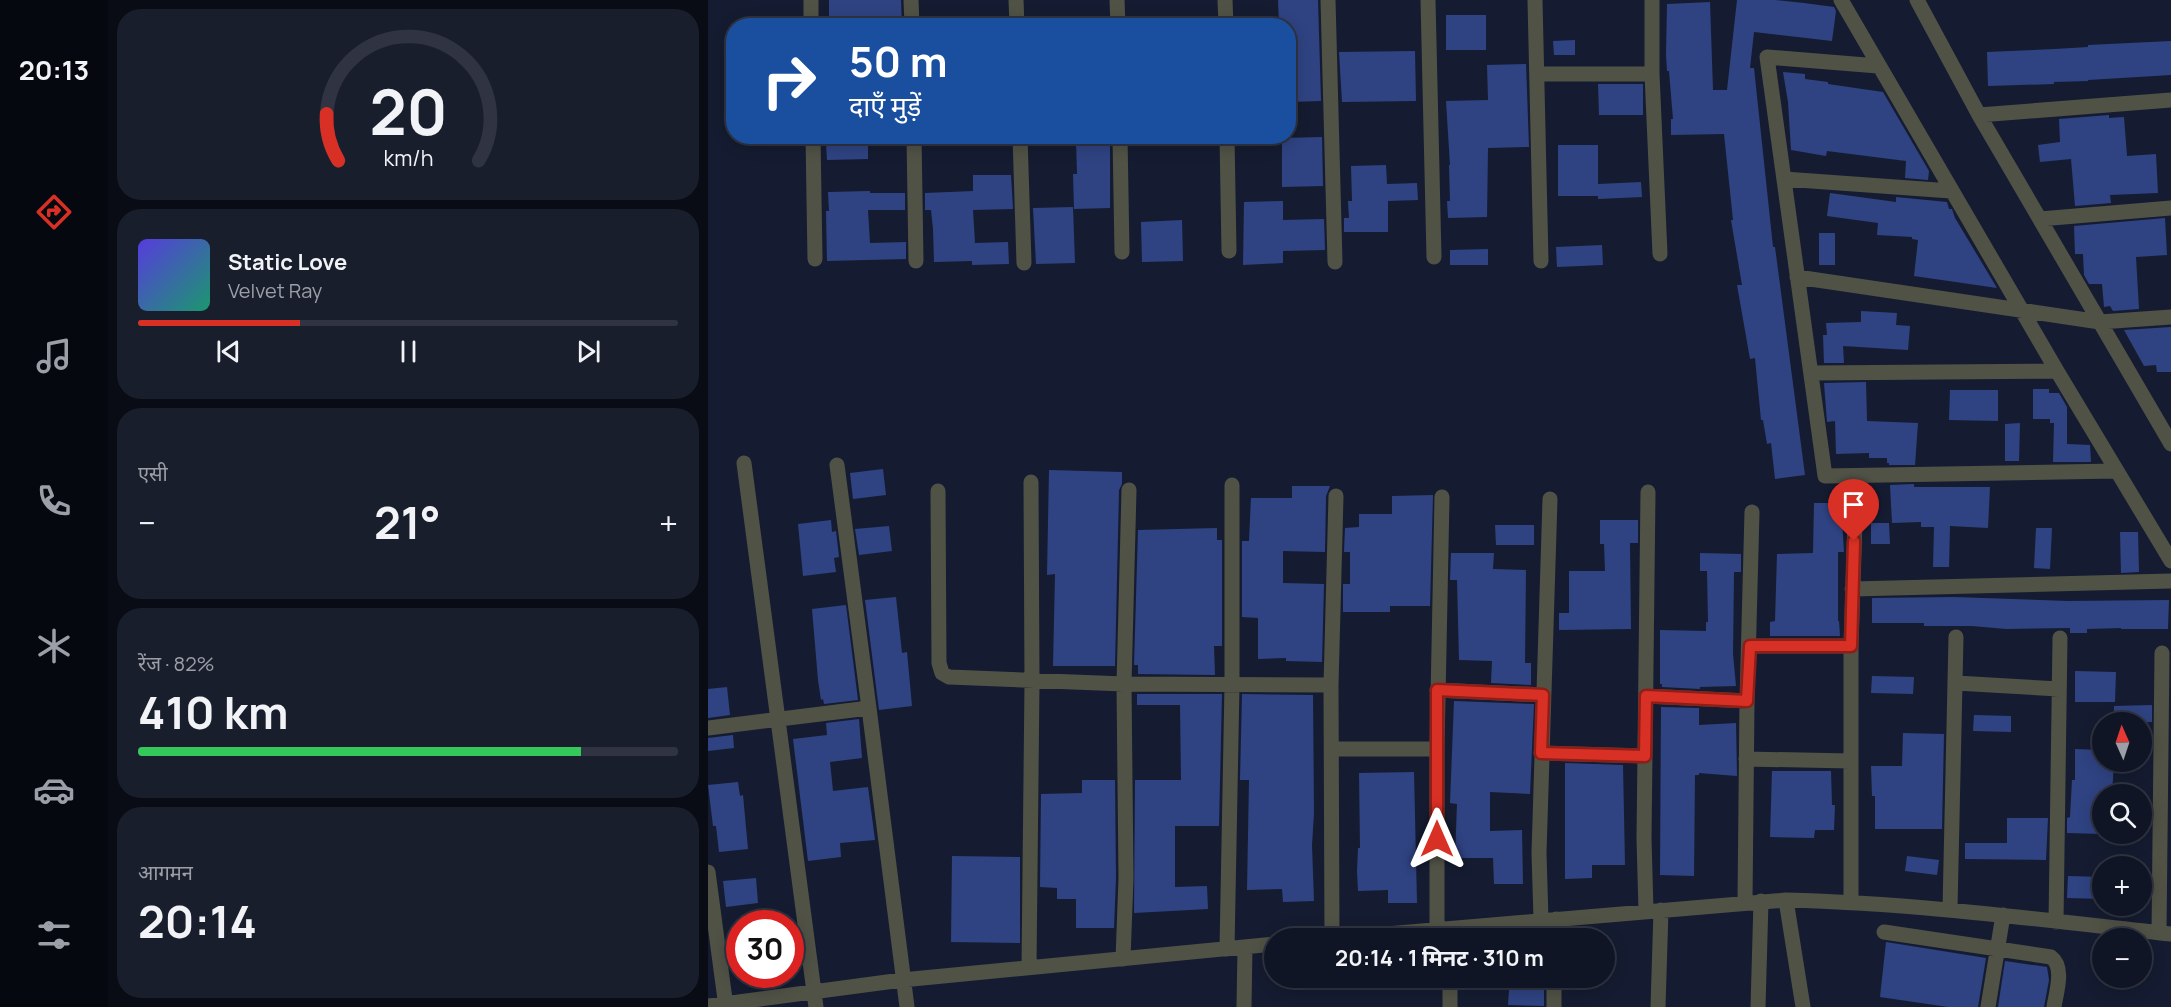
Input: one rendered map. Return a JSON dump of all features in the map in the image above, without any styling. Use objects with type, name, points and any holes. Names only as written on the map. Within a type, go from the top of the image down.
[{"type":"street","points":[[811,0],[811,18]]},
{"type":"street","points":[[912,0],[912,18]]},
{"type":"street","points":[[1016,0],[1017,18]]},
{"type":"street","points":[[1117,0],[1118,18]]},
{"type":"street","points":[[1225,0],[1226,18]]},
{"type":"street","points":[[1328,0],[1335,262]]},
{"type":"street","points":[[1428,0],[1434,257]]},
{"type":"street","points":[[1535,0],[1541,261]]},
{"type":"street","points":[[1652,0],[1652,74],[1660,255]]},
{"type":"street","points":[[1841,0],[2020,309],[2171,561]]},
{"type":"street","points":[[1917,0],[1979,116],[2171,444]]},
{"type":"street","points":[[1878,66],[1767,57],[1825,476],[2116,471]]},
{"type":"street","points":[[1537,74],[1652,74]]},
{"type":"street","points":[[1979,116],[2171,100]]},
{"type":"street","points":[[813,144],[815,259]]},
{"type":"street","points":[[914,144],[916,261]]},
{"type":"street","points":[[1020,144],[1024,263]]},
{"type":"street","points":[[1120,144],[1122,252]]},
{"type":"street","points":[[1227,144],[1228,251]]},
{"type":"street","points":[[1784,179],[1951,191]]},
{"type":"street","points":[[2040,219],[2171,208]]},
{"type":"street","points":[[1797,277],[2100,322],[2171,317]]},
{"type":"street","points":[[1811,373],[2057,371]]},
{"type":"street","points":[[744,463],[815,999]]},
{"type":"street","points":[[837,465],[907,1007]]},
{"type":"street","points":[[1029,968],[1032,682],[1031,482]]},
{"type":"street","points":[[1227,949],[1232,685],[1232,485]]},
{"type":"street","points":[[1123,959],[1126,878],[1124,684],[1129,490]]},
{"type":"street","points":[[938,491],[939,663],[942,673],[949,677],[1124,684],[1331,685]]},
{"type":"street","points":[[1648,492],[1644,839],[1653,911],[1658,1007]]},
{"type":"street","points":[[1851,901],[1851,646],[1856,493]]},
{"type":"street","points":[[1332,928],[1331,685],[1336,496]]},
{"type":"street","points":[[1442,497],[1437,749],[1446,928]]},
{"type":"street","points":[[1550,499],[1539,853],[1551,928]]},
{"type":"street","points":[[1745,902],[1752,512]]},
{"type":"street","points":[[1852,589],[2171,581]]},
{"type":"street","points":[[1950,909],[1956,637]]},
{"type":"street","points":[[2056,922],[2060,638]]},
{"type":"street","points":[[1750,646],[1851,646]]},
{"type":"street","points":[[1480,928],[1786,900],[1851,901],[1950,909],[2165,933],[2162,653]]},
{"type":"street","points":[[1956,683],[2059,689]]},
{"type":"street","points":[[1437,690],[1543,695]]},
{"type":"street","points":[[1646,696],[1747,701]]},
{"type":"street","points":[[708,728],[869,708]]},
{"type":"street","points":[[1332,749],[1437,749]]},
{"type":"street","points":[[1541,753],[1645,756]]},
{"type":"street","points":[[1746,759],[1851,761]]},
{"type":"street","points":[[708,872],[726,1005]]},
{"type":"street","points":[[1786,900],[1803,1007]]},
{"type":"street","points":[[1758,1007],[1761,901]]},
{"type":"street","points":[[1988,1007],[2003,915]]},
{"type":"street","points":[[1884,932],[2051,957],[2059,969],[2054,1007]]},
{"type":"street","points":[[708,1006],[815,999],[902,980],[1264,945]]},
{"type":"street","points":[[1244,1007],[1245,947]]},
{"type":"street","points":[[1450,988],[1450,1007]]},
{"type":"street","points":[[1554,988],[1554,1007]]},
{"type":"building","points":[[829,0],[901,0],[902,18],[829,18]]},
{"type":"building","points":[[1278,0],[1318,0],[1321,101],[1296,102],[1296,18],[1279,18]]},
{"type":"building","points":[[1737,0],[1804,3],[1834,7],[1836,11],[1832,41],[1754,32],[1750,68],[1754,68],[1773,247],[1775,247],[1805,475],[1775,479],[1771,443],[1767,444],[1763,420],[1761,420],[1755,358],[1750,359],[1737,285],[1742,285],[1731,220],[1733,220],[1724,134],[1671,135],[1671,119],[1673,119],[1666,55],[1667,4],[1710,2],[1713,90],[1727,90]]},
{"type":"building","points":[[1446,15],[1486,15],[1486,50],[1446,50]]},
{"type":"building","points":[[1575,40],[1575,55],[1554,55],[1553,41]]},
{"type":"building","points":[[2171,41],[2171,75],[2054,82],[2054,84],[1988,86],[1987,52]]},
{"type":"building","points":[[1415,51],[1416,101],[1342,102],[1339,52]]},
{"type":"building","points":[[1526,64],[1529,147],[1488,148],[1487,217],[1448,218],[1450,165],[1446,101],[1488,100],[1487,65]]},
{"type":"building","points":[[1783,72],[1805,74],[1805,79],[1828,82],[1828,84],[1883,92],[1929,171],[1928,180],[1905,178],[1906,161],[1827,151],[1826,156],[1791,150],[1788,102]]},
{"type":"building","points":[[1598,84],[1643,84],[1643,115],[1599,115]]},
{"type":"building","points":[[2109,115],[2109,118],[2124,117],[2127,156],[2156,154],[2158,193],[2110,195],[2111,203],[2075,206],[2071,159],[2040,162],[2038,145],[2060,142],[2059,119]]},
{"type":"building","points":[[1322,137],[1323,186],[1282,187],[1282,144],[1296,144],[1296,138]]},
{"type":"building","points":[[826,144],[868,144],[868,159],[827,160]]},
{"type":"building","points":[[1076,144],[1110,144],[1110,208],[1074,209],[1073,174],[1077,174]]},
{"type":"building","points":[[1558,145],[1598,145],[1598,184],[1641,182],[1642,197],[1598,199],[1598,196],[1558,196]]},
{"type":"building","points":[[1386,165],[1387,184],[1417,183],[1418,200],[1388,201],[1388,232],[1344,232],[1344,218],[1349,218],[1348,201],[1352,201],[1351,166]]},
{"type":"building","points":[[973,175],[1011,175],[1013,209],[973,210],[975,243],[1008,242],[1009,264],[972,265],[972,261],[934,262],[931,210],[925,210],[925,193],[973,191]]},
{"type":"building","points":[[870,191],[870,193],[905,193],[905,210],[868,210],[870,243],[906,242],[906,259],[827,261],[828,192]]},
{"type":"building","points":[[1830,193],[1896,202],[1896,197],[1947,202],[1997,288],[1914,276],[1918,240],[1912,237],[1877,235],[1878,223],[1827,216]]},
{"type":"building","points":[[1283,201],[1283,220],[1324,219],[1325,250],[1283,251],[1283,263],[1243,265],[1244,202]]},
{"type":"building","points":[[1073,207],[1075,263],[1036,264],[1033,208]]},
{"type":"building","points":[[2165,218],[2167,255],[2136,257],[2139,309],[2113,311],[2110,306],[2104,307],[2102,284],[2089,284],[2084,275],[2083,254],[2075,254],[2074,226]]},
{"type":"building","points":[[1182,220],[1183,261],[1142,262],[1141,222]]},
{"type":"building","points":[[1819,233],[1835,233],[1835,265],[1819,265]]},
{"type":"building","points":[[1602,245],[1603,265],[1557,267],[1556,247]]},
{"type":"building","points":[[1488,249],[1488,265],[1450,265],[1450,250]]},
{"type":"building","points":[[1861,311],[1897,313],[1896,325],[1910,326],[1908,350],[1843,346],[1844,363],[1824,363],[1823,335],[1827,335],[1826,323],[1861,322]]},
{"type":"building","points":[[2171,327],[2171,372],[2157,372],[2156,365],[2144,366],[2124,330]]},
{"type":"building","points":[[1866,382],[1867,421],[1918,423],[1915,465],[1889,465],[1887,458],[1869,458],[1869,453],[1836,454],[1835,421],[1827,422],[1824,383]]},
{"type":"building","points":[[2033,389],[2049,389],[2049,393],[2059,393],[2067,407],[2067,444],[2090,445],[2091,462],[2053,462],[2054,423],[2050,423],[2050,419],[2033,419]]},
{"type":"building","points":[[1950,390],[1998,390],[1998,421],[1949,420]]},
{"type":"building","points":[[2020,423],[2019,461],[2005,461],[2005,424]]},
{"type":"building","points":[[883,469],[886,495],[853,499],[850,473]]},
{"type":"building","points":[[1049,470],[1122,472],[1122,484],[1119,490],[1115,666],[1053,666],[1055,574],[1047,575]]},
{"type":"building","points":[[1914,484],[1914,487],[1990,487],[1988,528],[1950,526],[1949,567],[1933,567],[1934,527],[1921,527],[1921,522],[1892,523],[1890,485]]},
{"type":"building","points":[[1292,486],[1330,486],[1326,496],[1325,552],[1283,551],[1283,583],[1324,584],[1322,662],[1286,661],[1286,658],[1258,659],[1258,618],[1242,617],[1242,541],[1249,541],[1251,498],[1292,498]]},
{"type":"building","points":[[1433,495],[1430,606],[1390,606],[1390,612],[1343,612],[1343,584],[1350,584],[1350,552],[1344,552],[1345,528],[1359,527],[1359,514],[1392,514],[1392,496]]},
{"type":"building","points":[[1814,503],[1841,503],[1844,552],[1838,552],[1840,636],[1770,636],[1770,622],[1775,621],[1777,554],[1813,553]]},
{"type":"building","points":[[831,520],[832,532],[836,531],[839,557],[834,558],[836,572],[803,576],[798,524]]},
{"type":"building","points":[[1600,520],[1638,520],[1638,543],[1630,543],[1631,629],[1559,630],[1559,613],[1569,613],[1569,571],[1605,571],[1604,544],[1600,544]]},
{"type":"building","points":[[1871,523],[1889,523],[1890,544],[1871,544]]},
{"type":"building","points":[[1495,525],[1534,525],[1534,545],[1496,545]]},
{"type":"building","points":[[889,526],[892,551],[859,555],[855,529]]},
{"type":"building","points":[[1217,528],[1217,540],[1222,540],[1222,646],[1214,646],[1215,675],[1138,674],[1138,665],[1134,665],[1138,530]]},
{"type":"building","points":[[2036,528],[2052,528],[2050,569],[2034,568]]},
{"type":"building","points":[[2120,532],[2138,532],[2139,572],[2121,573]]},
{"type":"building","points":[[1451,553],[1494,553],[1493,569],[1526,570],[1525,663],[1531,663],[1531,685],[1491,683],[1492,661],[1459,660],[1457,580],[1450,580]]},
{"type":"building","points":[[1700,553],[1741,554],[1741,572],[1734,572],[1733,654],[1736,686],[1700,687],[1700,689],[1662,687],[1660,684],[1660,630],[1706,631],[1706,622],[1708,622],[1707,571],[1700,571]]},
{"type":"building","points":[[896,597],[902,653],[907,652],[912,706],[879,710],[865,600]]},
{"type":"building","points":[[1954,597],[2068,601],[2169,600],[2168,629],[2087,629],[2087,633],[2070,633],[2070,628],[2006,629],[1924,626],[1924,623],[1872,623],[1872,598]]},
{"type":"building","points":[[846,605],[858,700],[824,704],[823,699],[821,700],[818,680],[812,609]]},
{"type":"building","points":[[2075,671],[2116,672],[2115,702],[2075,702]]},
{"type":"building","points":[[1872,676],[1914,677],[1913,694],[1871,693]]},
{"type":"building","points":[[727,687],[730,715],[708,718],[708,689]]},
{"type":"building","points":[[1137,694],[1222,694],[1219,826],[1175,826],[1175,887],[1207,886],[1208,909],[1134,913],[1135,780],[1181,780],[1180,705],[1137,705]]},
{"type":"building","points":[[1242,694],[1313,695],[1314,901],[1283,902],[1282,889],[1247,890],[1249,780],[1240,780]]},
{"type":"building","points":[[1454,701],[1534,704],[1530,794],[1490,792],[1490,831],[1522,830],[1523,884],[1494,884],[1493,858],[1455,858],[1457,804],[1450,803]]},
{"type":"building","points":[[2152,705],[2152,712],[2114,712],[2114,706]]},
{"type":"building","points":[[1661,707],[1699,708],[1699,725],[1736,723],[1737,776],[1699,773],[1695,775],[1694,876],[1660,875]]},
{"type":"building","points":[[1974,715],[2011,716],[2011,732],[1973,731]]},
{"type":"building","points":[[859,719],[862,758],[830,762],[833,791],[868,787],[875,840],[840,843],[841,857],[808,861],[793,739],[827,735],[826,723]]},
{"type":"building","points":[[1903,733],[1944,734],[1942,829],[1875,829],[1875,796],[1872,796],[1871,766],[1902,766]]},
{"type":"building","points":[[733,735],[734,748],[708,751],[708,738]]},
{"type":"building","points":[[2075,749],[2092,750],[2092,772],[2113,772],[2113,784],[2092,784],[2092,834],[2067,833],[2072,780],[2075,780]]},
{"type":"building","points":[[1565,763],[1623,765],[1625,865],[1592,865],[1592,878],[1565,879]]},
{"type":"building","points":[[1772,771],[1831,771],[1832,805],[1835,805],[1834,830],[1815,830],[1814,838],[1770,837]]},
{"type":"building","points":[[1414,772],[1417,903],[1388,903],[1388,890],[1358,891],[1359,773]]},
{"type":"building","points":[[1082,780],[1115,780],[1114,928],[1076,928],[1076,899],[1057,899],[1057,888],[1040,887],[1041,794],[1082,793]]},
{"type":"building","points":[[738,782],[740,796],[743,795],[748,849],[719,852],[708,785]]},
{"type":"building","points":[[2007,818],[2048,818],[2046,860],[1965,859],[1965,843],[2007,843]]},
{"type":"building","points":[[952,856],[1020,857],[1020,943],[951,942]]},
{"type":"building","points":[[1907,856],[1939,860],[1937,875],[1905,871]]},
{"type":"building","points":[[2068,876],[2092,877],[2092,899],[2067,898]]},
{"type":"building","points":[[756,878],[758,903],[726,907],[723,881]]},
{"type":"building","points":[[1886,942],[1986,958],[1978,1007],[1948,1007],[1880,997]]},
{"type":"building","points":[[2005,961],[2047,967],[2049,980],[2044,1007],[1998,1007]]},
{"type":"building","points":[[1509,990],[1544,990],[1544,1006],[1508,1005]]},
{"type":"route","points":[[1437,839],[1437,690],[1543,695],[1541,753],[1645,756],[1646,696],[1747,701],[1750,646],[1851,646],[1854,541]]}]
